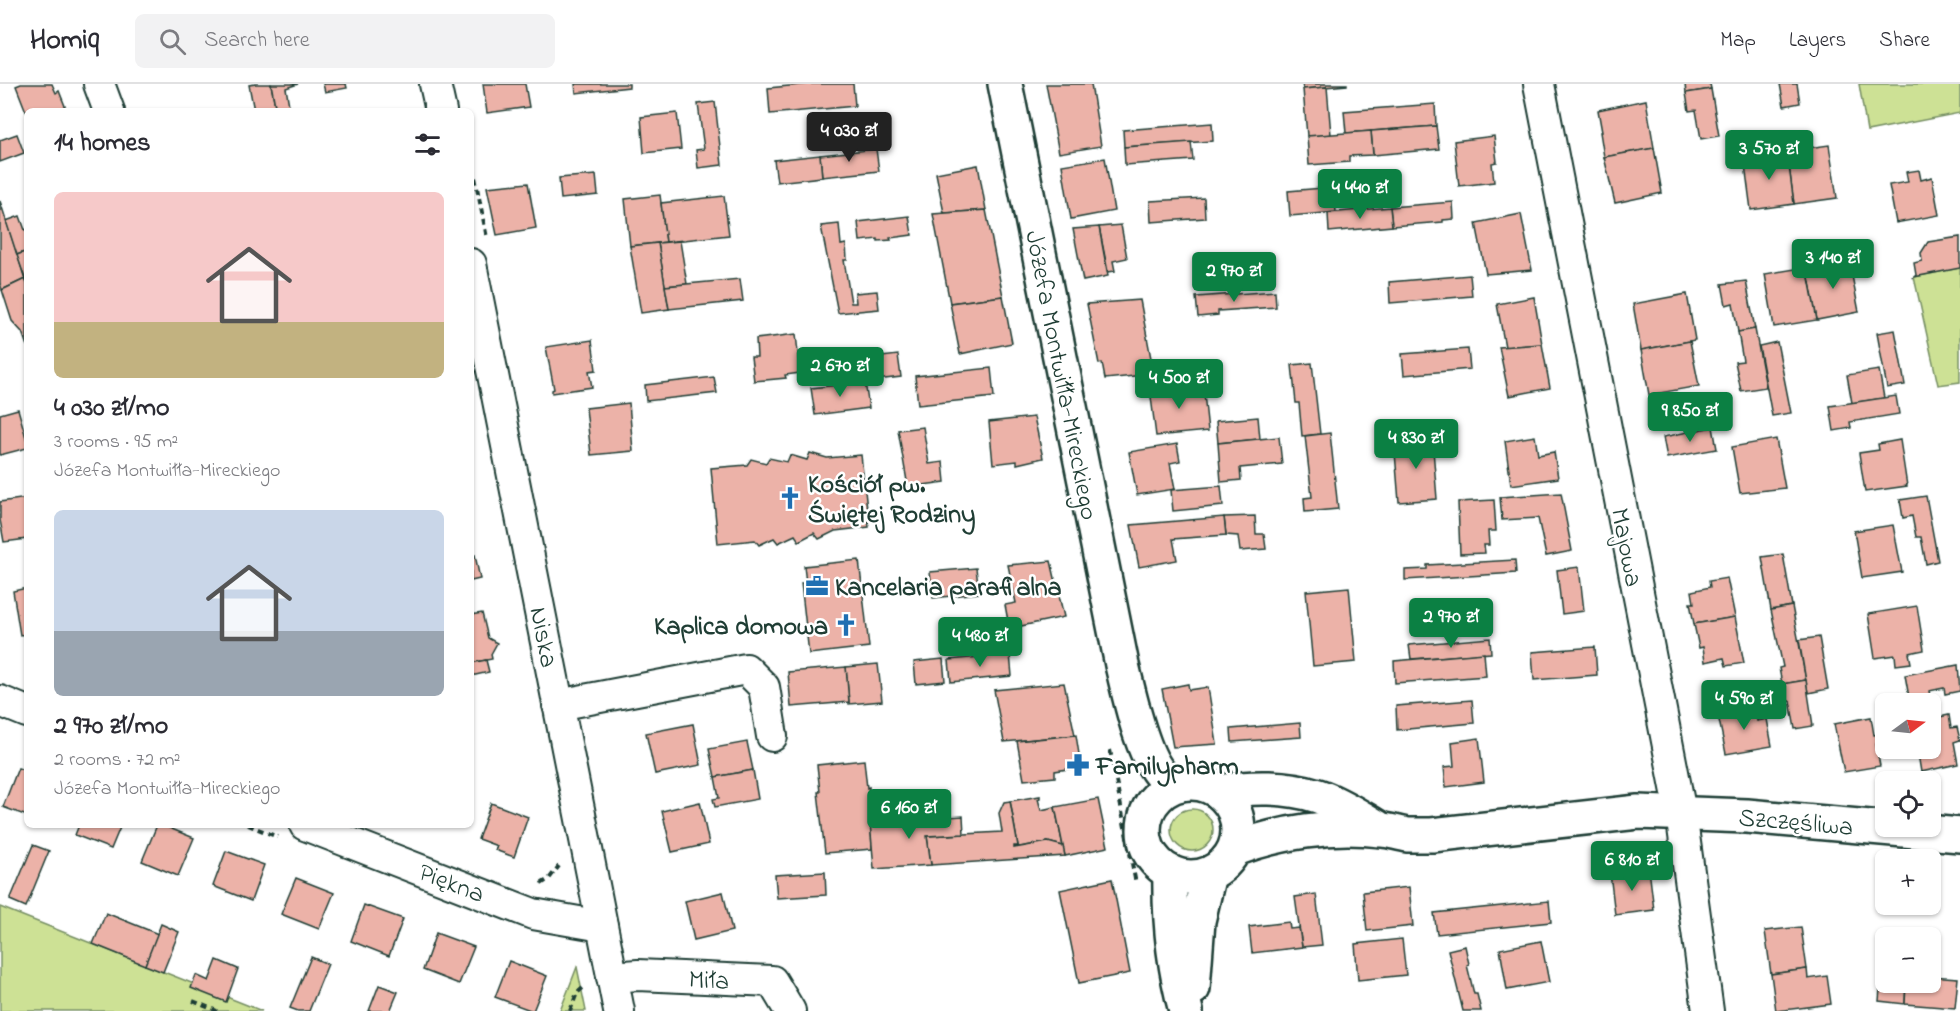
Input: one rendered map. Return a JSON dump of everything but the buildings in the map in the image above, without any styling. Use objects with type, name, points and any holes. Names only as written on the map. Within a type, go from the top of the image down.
[{"type":"main road","name":"Józefa Montwiłła-Mireckiego","points":[[1005,84],[1122,665],[1134,714],[1145,748],[1158,770],[1167,781],[1181,784]]},
{"type":"main road","name":"Józefa Montwiłła-Mireckiego","points":[[1122,665],[1128,715],[1151,789],[1149,808]]},
{"type":"main road","points":[[1194,783],[1220,792],[1230,804],[1237,818],[1238,833],[1234,849],[1220,867],[1209,874],[1196,877],[1170,872],[1149,852],[1144,837],[1144,822],[1149,808],[1157,797],[1181,784],[1194,783]]},
{"type":"main road","name":"Szczęśliwa","points":[[1220,792],[1261,788],[1318,796],[1381,830]]},
{"type":"main road","name":"Szczęśliwa","points":[[1234,849],[1253,842],[1332,828],[1432,835],[1638,812],[1747,816],[1960,835]]},
{"type":"main road","points":[[1170,872],[1170,918],[1177,978],[1186,1011]]},
{"type":"main road","points":[[1193,1011],[1192,977],[1198,921],[1209,874]]},
{"type":"street","points":[[99,84],[108,108]]},
{"type":"street","points":[[435,84],[440,108]]},
{"type":"street","name":"Majowa","points":[[1539,84],[1681,813],[1708,1011]]},
{"type":"street","name":"Niska","points":[[474,279],[602,926],[599,981],[619,1011]]},
{"type":"street","points":[[558,705],[746,669],[764,687],[772,736]]},
{"type":"street","points":[[0,701],[24,711]]},
{"type":"street","name":"Piękna","points":[[313,828],[533,914],[602,926]]},
{"type":"street","name":"Miła","points":[[599,981],[638,975],[772,981],[790,1011]]},
{"type":"path","points":[[1109,741],[1137,888]]},
{"type":"path","points":[[540,885],[549,879],[561,864]]},
{"type":"path","points":[[570,1011],[577,993],[599,981]]},
{"type":"path","points":[[193,1001],[217,1011]]},
{"type":"green space","points":[[1859,84],[1960,84],[1960,113],[1867,131]]},
{"type":"green space","points":[[1960,268],[1960,382],[1938,385],[1914,277]]},
{"type":"green space","points":[[1192,809],[1200,810],[1207,815],[1212,822],[1212,838],[1207,845],[1200,850],[1192,851],[1184,850],[1177,845],[1172,838],[1171,830],[1172,822],[1177,815],[1184,810]]},
{"type":"green space","points":[[0,907],[262,1011],[0,1011]]},
{"type":"green space","points":[[577,967],[586,1011],[560,1011]]},
{"type":"place","name":"Kościół pw. Świętej Rodziny","points":[[790,498]]},
{"type":"place","name":"Kancelaria parafialna","points":[[817,586]]},
{"type":"place","name":"Kaplica domowa","points":[[846,625]]},
{"type":"place","name":"Familypharm","points":[[1078,765]]}]
